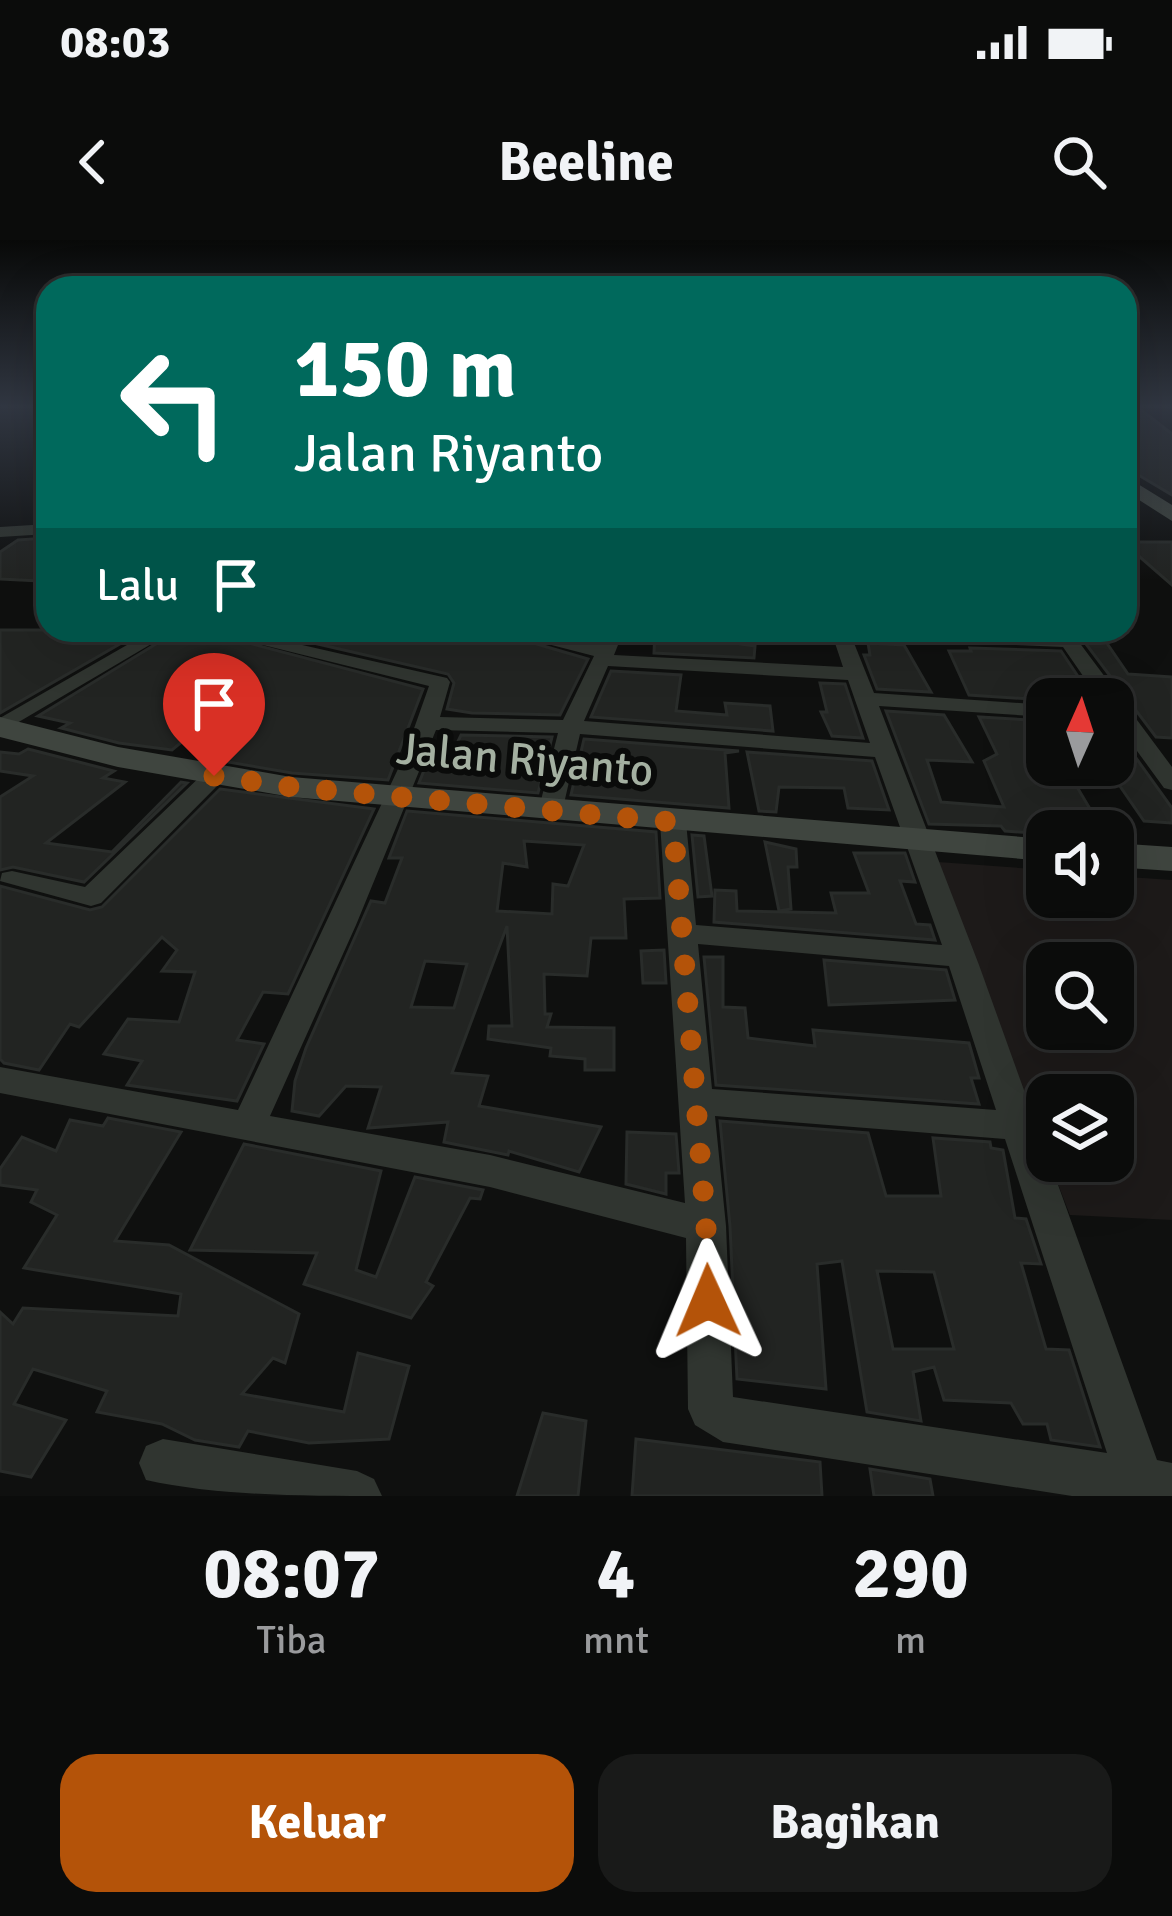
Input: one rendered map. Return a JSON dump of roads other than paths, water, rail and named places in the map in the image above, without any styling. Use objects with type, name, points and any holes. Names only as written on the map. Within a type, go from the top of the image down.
[{"type":"street","points":[[1137,490],[1172,515]]},
{"type":"street","points":[[0,532],[36,530]]},
{"type":"street","points":[[0,728],[146,642]]},
{"type":"street","points":[[249,1123],[397,797],[440,687],[432,677],[268,642]]},
{"type":"street","points":[[568,642],[602,656],[856,674]]},
{"type":"street","points":[[551,808],[571,728],[609,642]]},
{"type":"street","points":[[673,822],[706,1226],[711,1409],[722,1419],[1152,1488],[844,642]]},
{"type":"street","points":[[1070,642],[1094,678]]},
{"type":"street","points":[[863,699],[1026,711]]},
{"type":"street","points":[[426,723],[571,728],[882,752]]},
{"type":"street","name":"Jalan Riyanto","points":[[0,728],[214,776],[673,822],[1026,848]]},
{"type":"street","points":[[1134,734],[1172,784]]},
{"type":"street","points":[[12,879],[92,896],[214,776]]},
{"type":"street","points":[[1134,856],[1172,859]]},
{"type":"street","points":[[680,933],[961,957]]},
{"type":"street","points":[[0,1080],[490,1171],[706,1226]]},
{"type":"street","points":[[694,1101],[1020,1126]]},
{"type":"street","points":[[163,1463],[357,1496]]}]
